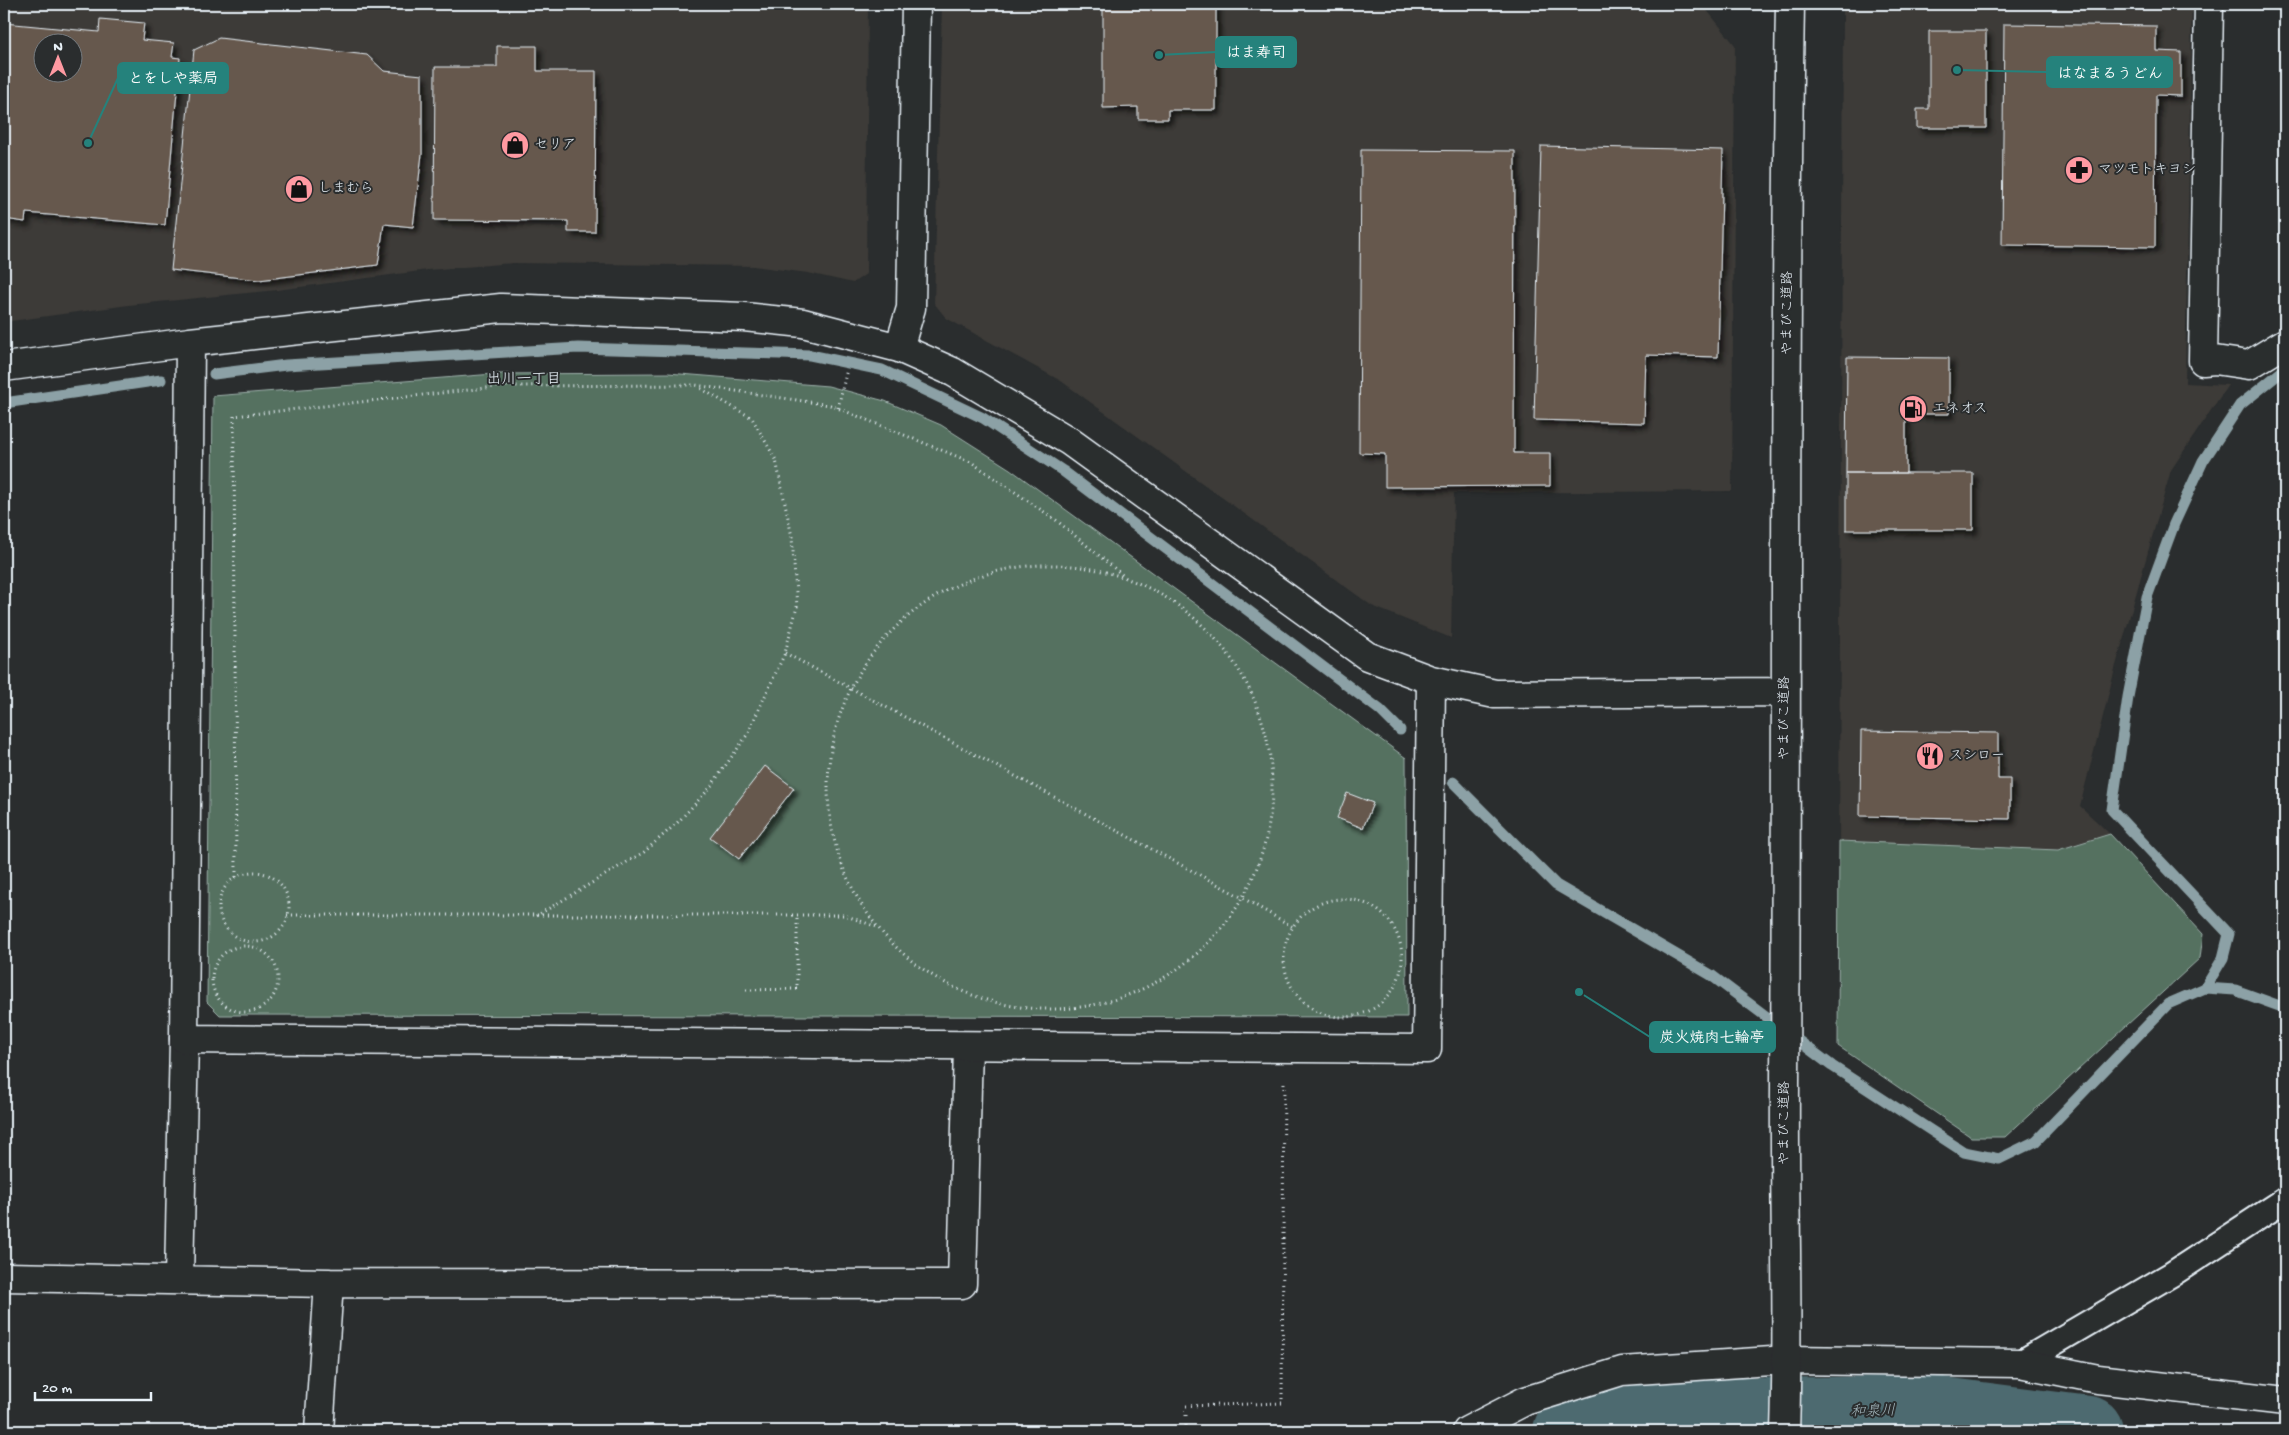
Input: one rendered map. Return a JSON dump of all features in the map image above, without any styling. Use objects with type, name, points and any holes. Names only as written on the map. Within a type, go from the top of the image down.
[{"type":"street","points":[[898,348],[911,308],[916,4]]},
{"type":"street","name":"やまびこ道路","points":[[1785,1431],[1787,1372],[1785,692],[1790,4]]},
{"type":"street","points":[[2209,4],[2203,361],[2215,360],[2249,365],[2285,343]]},
{"type":"street","points":[[4,367],[190,342],[501,308],[744,317],[803,323],[898,348],[953,372],[1069,441],[1367,656],[1431,680],[1495,694],[1785,692]]},
{"type":"street","points":[[179,1279],[184,1039],[190,342]]},
{"type":"street","points":[[184,1039],[1427,1049],[1431,680]]},
{"type":"street","points":[[4,1277],[329,1283],[962,1284],[968,1046]]},
{"type":"street","points":[[319,1431],[329,1283]]},
{"type":"street","points":[[1467,1431],[1525,1401],[1622,1371],[1787,1372],[2020,1364],[2098,1379],[2285,1401]]},
{"type":"lane","points":[[2020,1364],[2172,1274],[2285,1200]]},
{"type":"path","points":[[838,408],[848,363]]},
{"type":"path","points":[[536,916],[644,852],[677,823],[708,789],[746,735],[784,653],[797,607],[792,537],[776,460],[752,418],[695,385]]},
{"type":"path","points":[[236,877],[234,416],[504,386],[695,385],[830,404],[971,462],[1056,520],[1126,578]]},
{"type":"path","points":[[1047,563],[1119,574],[1126,578],[1184,608],[1235,660],[1266,725],[1274,797],[1259,868],[1221,932],[1163,980],[1093,1006],[1018,1008],[947,986],[887,941],[845,879],[826,807],[832,732],[862,664],[912,611],[976,576],[1047,563]]},
{"type":"path","points":[[784,653],[1242,897],[1293,927]]},
{"type":"path","points":[[287,915],[282,928],[274,936],[264,941],[249,944],[229,950],[215,965],[212,976],[217,996],[224,1004],[243,1012],[255,1010],[265,1005],[272,997],[277,986],[278,976],[275,965],[268,956],[259,949],[249,944],[241,940],[230,933],[223,924],[219,912],[219,900],[224,889],[236,877],[254,873],[265,874],[275,879],[287,897],[287,915]]},
{"type":"path","points":[[1349,898],[1368,904],[1383,913],[1395,927],[1402,945],[1403,963],[1399,981],[1389,997],[1373,1010],[1353,1017],[1333,1017],[1313,1010],[1297,996],[1287,978],[1284,958],[1287,938],[1293,927],[1314,906],[1331,900],[1349,898]]},
{"type":"path","points":[[287,915],[844,915],[878,927]]},
{"type":"path","points":[[746,990],[797,989],[797,915]]},
{"type":"path","points":[[1186,1431],[1186,1406],[1282,1403],[1284,1048]]},
{"type":"shaded area","points":[[4,4],[868,4],[866,274],[853,283],[808,273],[753,266],[513,263],[428,270],[277,290],[129,305],[4,322]]},
{"type":"shaded area","points":[[942,4],[1702,4],[1735,45],[1732,491],[1454,493],[1451,638],[1372,606],[1061,381],[946,318],[934,303]]},
{"type":"shaded area","points":[[1849,4],[2192,4],[2185,383],[2228,385],[2171,470],[2115,669],[2080,806],[2110,834],[2058,850],[1839,841],[1843,11]]},
{"type":"green space","points":[[668,373],[828,386],[885,401],[941,425],[1010,469],[1406,758],[1407,1017],[220,1015],[207,1002],[213,396],[494,374]]},
{"type":"green space","points":[[2110,834],[2203,934],[2200,958],[2005,1137],[1971,1137],[1838,1046],[1839,841],[2058,850]]},
{"type":"building","points":[[1103,4],[1216,4],[1216,110],[1168,110],[1168,119],[1138,119],[1138,107],[1103,108]]},
{"type":"building","points":[[100,19],[144,23],[142,40],[174,43],[172,57],[180,58],[165,225],[26,213],[25,222],[4,219],[4,23],[99,32]]},
{"type":"building","name":"マツモトキヨシ","points":[[2004,24],[2156,26],[2156,51],[2181,52],[2181,96],[2156,95],[2155,247],[2002,245]]},
{"type":"building","points":[[1929,31],[1986,31],[1986,128],[1917,128],[1917,109],[1929,109]]},
{"type":"building","name":"しまむら","points":[[219,38],[367,55],[384,71],[422,75],[422,154],[413,227],[384,224],[378,265],[259,280],[171,270],[194,50]]},
{"type":"building","name":"セリア","points":[[497,46],[537,46],[537,71],[596,71],[595,232],[568,232],[568,221],[434,220],[435,67],[497,67]]},
{"type":"building","points":[[1541,146],[1723,150],[1718,357],[1646,355],[1644,423],[1534,420]]},
{"type":"building","points":[[1361,150],[1515,151],[1514,453],[1550,453],[1550,486],[1385,487],[1385,454],[1359,453]]},
{"type":"building","points":[[1847,357],[1949,358],[1949,414],[1906,414],[1906,473],[1846,473]]},
{"type":"building","points":[[1846,473],[1973,473],[1973,530],[1846,530]]},
{"type":"building","name":"スシロー","points":[[1861,731],[1998,733],[1998,779],[2010,779],[2010,819],[1860,816]]},
{"type":"building","points":[[765,766],[794,788],[739,859],[710,837]]},
{"type":"building","points":[[1347,793],[1373,803],[1363,828],[1337,818]]},
{"type":"waterway","points":[[214,374],[286,365],[578,348],[810,355],[882,370],[983,418],[1063,471],[1380,710],[1400,730]]},
{"type":"waterway","points":[[1453,782],[1556,885],[1711,975],[1832,1066],[1964,1152],[1999,1159],[2036,1141],[2168,1004],[2205,988],[2223,958],[2229,934],[2112,810],[2128,697],[2147,597],[2174,524],[2203,461],[2240,405],[2285,369]]},
{"type":"waterway","points":[[4,403],[161,380]]},
{"type":"waterway","points":[[2205,988],[2235,990],[2285,1008]]},
{"type":"waterway","name":"和泉川","points":[[1568,1431],[1650,1418],[1728,1413],[1934,1411],[2088,1431]]},
{"type":"place","name":"はま寿司","points":[[1159,55]]},
{"type":"place","name":"はなまるうどん","points":[[1957,70]]},
{"type":"place","name":"とをしや薬局","points":[[88,143]]},
{"type":"place","name":"セリア","points":[[515,145]]},
{"type":"place","name":"マツモトキヨシ","points":[[2079,170]]},
{"type":"place","name":"しまむら","points":[[299,189]]},
{"type":"place","name":"エネオス","points":[[1913,409]]},
{"type":"place","name":"スシロー","points":[[1930,756]]},
{"type":"place","name":"炭火焼肉七輪亭","points":[[1579,992]]},
{"type":"district","name":"出川一丁目","points":[[524,380]]}]
